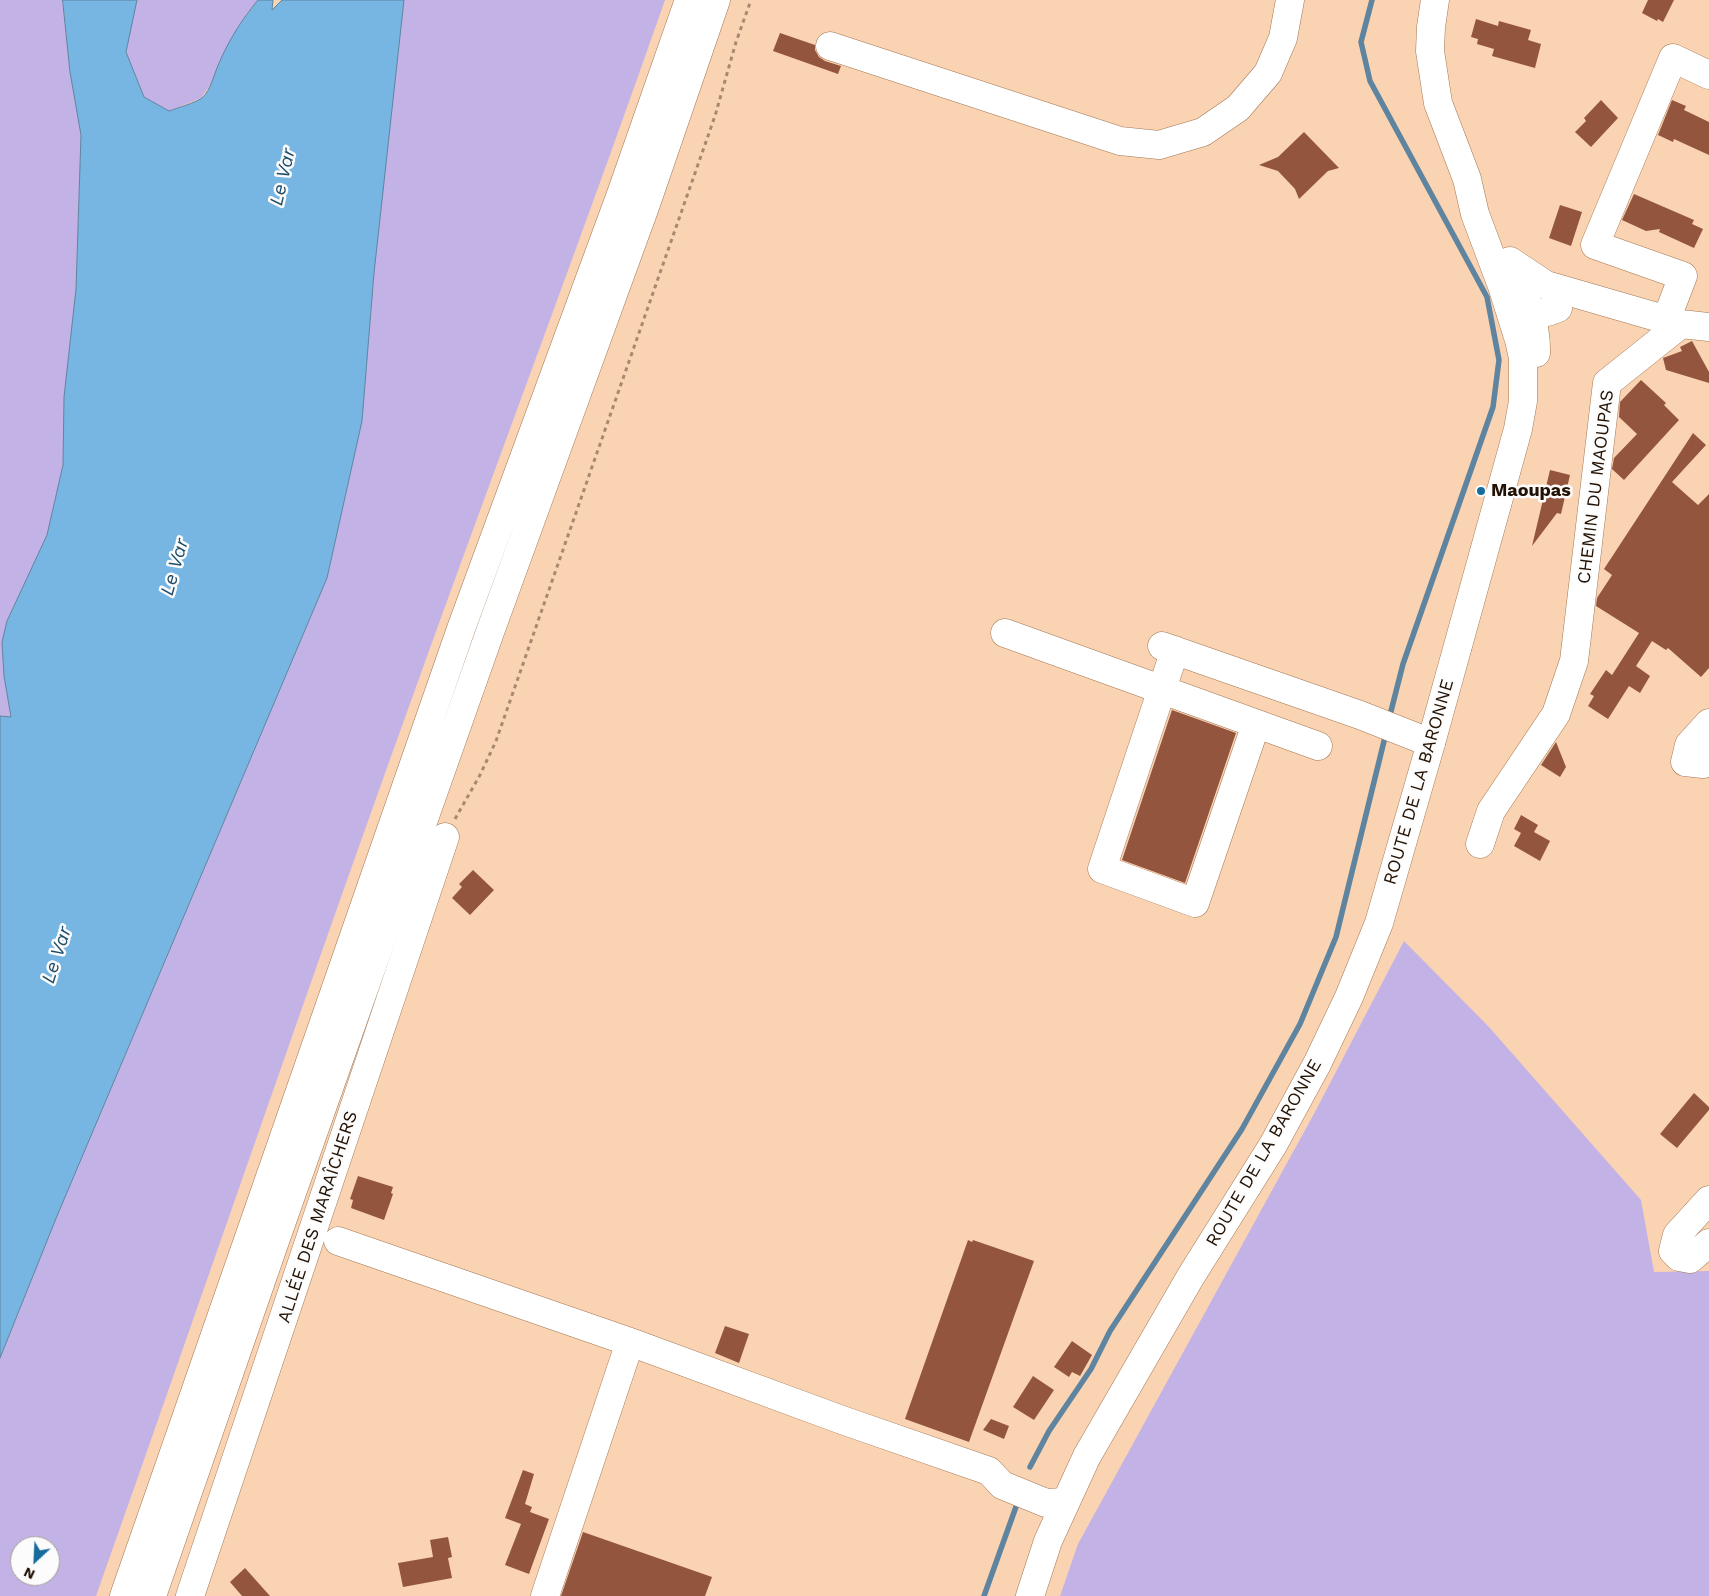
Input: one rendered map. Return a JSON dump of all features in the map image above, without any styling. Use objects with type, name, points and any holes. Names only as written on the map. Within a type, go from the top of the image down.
[{"type":"main road","points":[[124,1596],[462,626],[618,204],[689,0]]},
{"type":"main road","points":[[152,1596],[486,641],[646,204],[716,0]]},
{"type":"main road","points":[[830,46],[1120,141],[1159,145],[1203,132],[1238,108],[1268,73],[1284,38],[1290,0]]},
{"type":"main road","name":"ROUTE DE LA BARONNE","points":[[1435,0],[1430,51],[1438,103],[1467,180],[1475,214],[1500,257],[1534,307],[1536,346],[1534,380],[1529,402],[1518,428]]},
{"type":"main road","points":[[1674,322],[1683,276],[1595,246],[1673,58],[1709,75]]},
{"type":"main road","points":[[1500,257],[1534,307],[1590,298],[1674,322],[1709,327]]},
{"type":"main road","name":"ROUTE DE LA BARONNE","points":[[1030,1596],[1048,1541],[1087,1456],[1191,1276],[1273,1145],[1317,1064],[1349,998],[1379,923],[1518,428],[1523,400],[1523,358],[1534,307]]},
{"type":"main road","name":"CHEMIN DU MAOUPAS","points":[[1480,844],[1490,811],[1556,714],[1574,661],[1607,383],[1674,322]]},
{"type":"main road","points":[[1005,633],[1318,746]]},
{"type":"main road","points":[[1256,724],[1195,903],[1102,869],[1162,690],[1169,648],[1360,715],[1430,744]]},
{"type":"main road","points":[[1709,723],[1688,745],[1685,762],[1703,764],[1709,755]]},
{"type":"main road","name":"ALLÉE DES MARAÎCHERS","points":[[190,1596],[445,838]]},
{"type":"main road","points":[[1709,1200],[1677,1235],[1673,1251],[1679,1257],[1690,1259],[1709,1243]]},
{"type":"main road","points":[[338,1241],[630,1342],[842,1420],[989,1471],[1007,1467],[1052,1485],[1065,1502]]},
{"type":"main road","points":[[546,1596],[630,1342]]},
{"type":"path","points":[[445,838],[496,741],[715,116],[736,42],[751,0]]},
{"type":"shaded area","points":[[0,0],[63,0],[70,72],[81,135],[76,289],[64,397],[63,465],[47,535],[7,621],[2,642],[4,676],[11,717],[0,716]]},
{"type":"shaded area","points":[[137,0],[258,0],[247,13],[218,64],[213,81],[201,98],[169,111],[144,97],[126,52]]},
{"type":"shaded area","points":[[404,0],[665,0],[388,766],[96,1596],[0,1596],[0,1358],[57,1216],[327,578],[362,421],[374,273]]},
{"type":"shaded area","points":[[1404,941],[1489,1027],[1641,1200],[1654,1272],[1709,1271],[1709,1596],[1060,1596],[1078,1544],[1315,1112]]},
{"type":"water","name":"Le Var","points":[[63,0],[137,0],[126,52],[144,97],[169,111],[195,102],[205,95],[232,38],[241,22],[258,0],[273,0],[272,10],[282,0],[404,0],[374,273],[362,421],[327,578],[57,1216],[0,1358],[0,716],[11,717],[4,676],[2,642],[7,621],[47,535],[63,465],[64,397],[76,289],[81,135],[70,72]]},
{"type":"building","points":[[1648,0],[1674,0],[1663,22],[1642,13]]},
{"type":"building","points":[[1476,19],[1498,26],[1499,21],[1531,30],[1528,40],[1541,44],[1535,68],[1492,56],[1494,49],[1477,44],[1478,39],[1471,37]]},
{"type":"building","points":[[780,33],[815,45],[815,50],[819,57],[841,66],[838,74],[773,51]]},
{"type":"building","points":[[1601,100],[1618,118],[1591,147],[1575,132],[1586,121],[1584,118]]},
{"type":"building","points":[[1672,100],[1686,106],[1684,110],[1709,122],[1709,155],[1674,139],[1673,142],[1658,135]]},
{"type":"building","points":[[1304,132],[1339,168],[1328,171],[1299,199],[1295,189],[1278,171],[1259,165],[1278,157]]},
{"type":"building","points":[[1634,194],[1694,220],[1692,224],[1703,229],[1694,248],[1659,232],[1660,229],[1646,231],[1622,220]]},
{"type":"building","points":[[1560,205],[1582,212],[1571,246],[1549,238]]},
{"type":"building","points":[[1692,341],[1709,372],[1709,383],[1666,370],[1663,358],[1682,351],[1680,347]]},
{"type":"building","points":[[1641,380],[1666,403],[1664,405],[1679,420],[1624,480],[1612,469],[1614,458],[1637,434],[1619,417],[1620,402]]},
{"type":"building","points":[[1693,433],[1706,445],[1672,482],[1698,505],[1709,494],[1709,668],[1701,677],[1668,648],[1666,650],[1652,641],[1636,666],[1650,676],[1640,693],[1629,686],[1608,719],[1588,706],[1594,696],[1590,694],[1606,670],[1612,675],[1639,633],[1596,606],[1597,598],[1612,575],[1604,569]]},
{"type":"building","points":[[1550,470],[1570,475],[1561,514],[1557,513],[1532,546]]},
{"type":"building","points":[[1172,710],[1236,733],[1185,883],[1122,860]]},
{"type":"building","points":[[1556,742],[1566,767],[1560,777],[1541,765]]},
{"type":"building","points":[[1521,815],[1538,825],[1534,832],[1550,841],[1540,861],[1514,846],[1521,833],[1514,829]]},
{"type":"building","points":[[473,870],[494,890],[470,915],[452,898],[462,887],[459,884]]},
{"type":"building","points":[[1694,1093],[1709,1107],[1709,1110],[1677,1148],[1660,1134]]},
{"type":"building","points":[[358,1176],[393,1187],[391,1193],[393,1194],[384,1220],[351,1208],[353,1200],[350,1199]]},
{"type":"building","points":[[968,1240],[972,1242],[973,1240],[1034,1261],[969,1442],[905,1419]]},
{"type":"building","points":[[725,1326],[749,1334],[739,1363],[715,1353]]},
{"type":"building","points":[[1072,1341],[1092,1355],[1080,1376],[1072,1372],[1069,1377],[1054,1367]]},
{"type":"building","points":[[1033,1376],[1054,1390],[1034,1420],[1013,1407]]},
{"type":"building","points":[[991,1419],[1009,1426],[1004,1439],[983,1430]]},
{"type":"building","points":[[523,1470],[534,1474],[525,1504],[532,1507],[530,1512],[549,1519],[529,1574],[505,1565],[521,1524],[505,1518]]},
{"type":"building","points":[[583,1532],[712,1577],[705,1596],[561,1596]]},
{"type":"building","points":[[448,1537],[452,1557],[448,1558],[452,1578],[403,1587],[398,1563],[433,1557],[430,1540]]},
{"type":"building","points":[[245,1568],[270,1596],[242,1596],[230,1582]]},
{"type":"waterway","points":[[1372,0],[1361,42],[1370,81],[1487,297],[1499,360],[1493,407],[1403,664],[1389,719]]},
{"type":"waterway","points":[[1030,1467],[1049,1431],[1091,1369],[1110,1331],[1242,1129],[1300,1024],[1336,937],[1386,733]]},
{"type":"waterway","points":[[984,1596],[1017,1504]]},
{"type":"place","name":"Maoupas","points":[[1481,491]]}]
